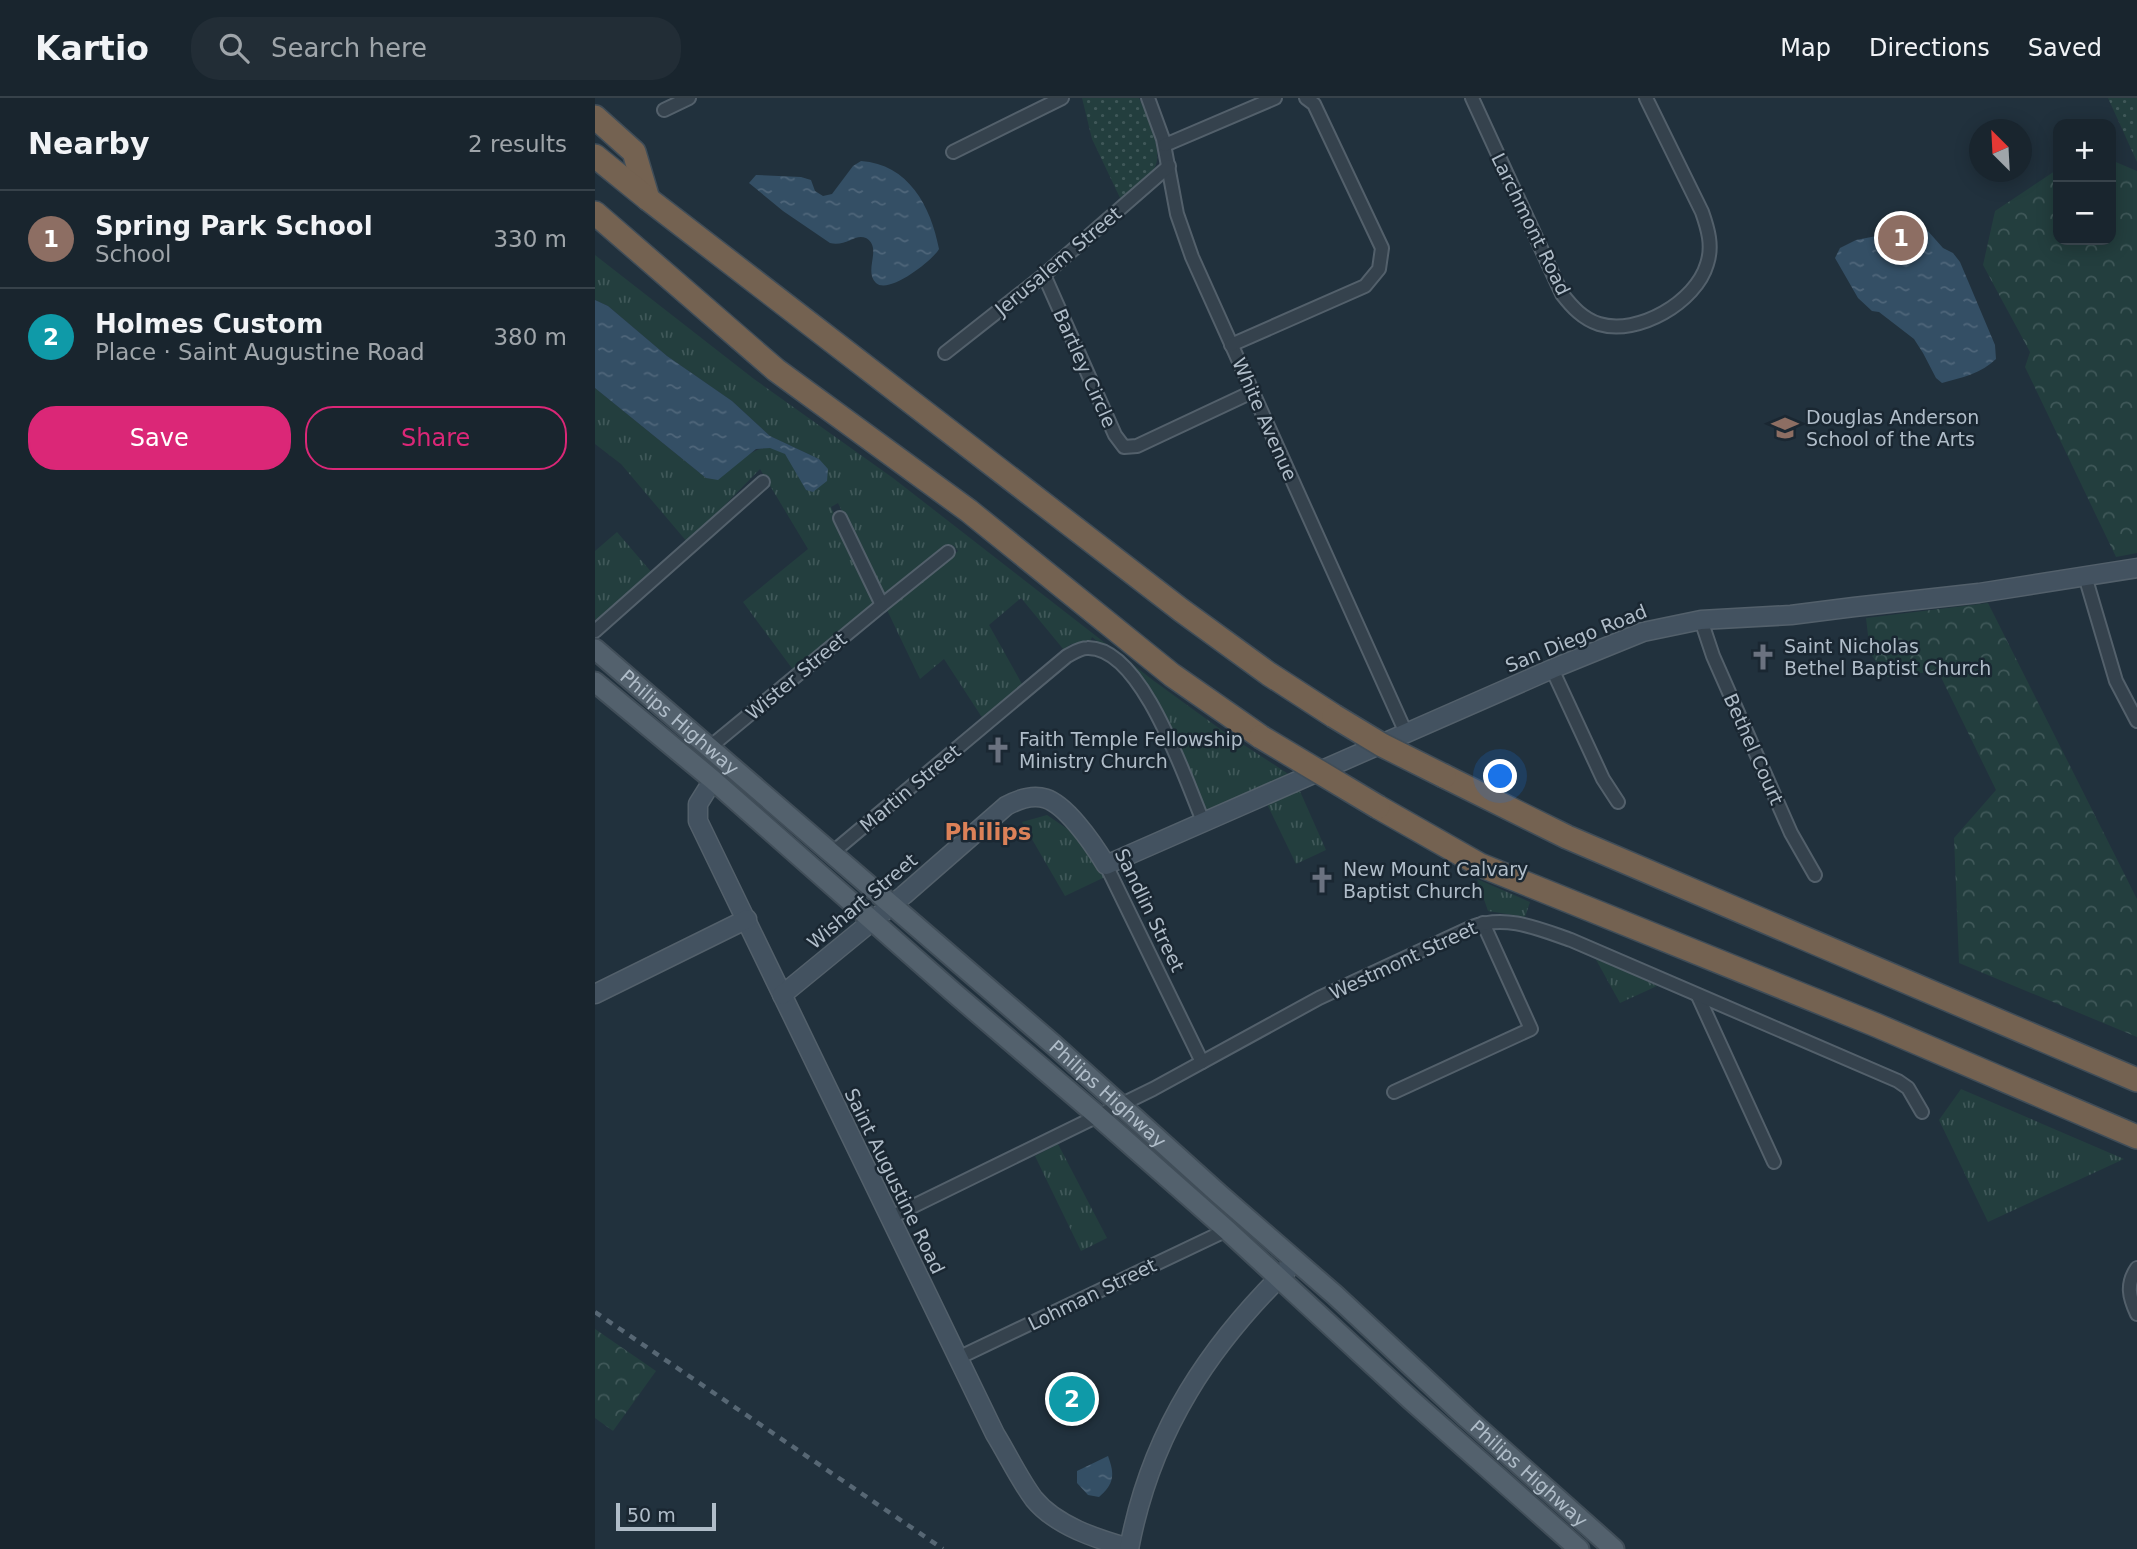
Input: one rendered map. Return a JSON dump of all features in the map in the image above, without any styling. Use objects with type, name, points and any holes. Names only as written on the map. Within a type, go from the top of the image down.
[{"type":"highway","points":[[595,117],[634,152],[648,200]]},
{"type":"highway","points":[[595,156],[648,200],[1181,610],[1269,674],[1382,746],[1567,837],[2137,1080]]},
{"type":"highway","points":[[600,219],[776,370],[969,511],[1172,675],[1261,737],[1378,807],[1407,821],[1480,865],[1888,1030],[2137,1137]]},
{"type":"main road","name":"Philips Highway","points":[[595,649],[1054,1045],[1614,1549]]},
{"type":"main road","name":"Philips Highway","points":[[595,682],[713,780],[1098,1116],[1579,1549]]},
{"type":"street","points":[[664,110],[689,98]]},
{"type":"street","points":[[953,152],[1062,98]]},
{"type":"street","name":"White Avenue","points":[[1148,98],[1165,145],[1177,214],[1184,237],[1406,733]]},
{"type":"street","points":[[1165,145],[1275,98]]},
{"type":"street","points":[[1231,345],[1365,286],[1379,269],[1381,248],[1314,104],[1306,98]]},
{"type":"street","name":"Larchmont Road","points":[[1472,98],[1562,294],[1585,318],[1618,326],[1632,324],[1674,307],[1690,295],[1701,281],[1708,263],[1710,246],[1702,212],[1646,98]]},
{"type":"street","name":"Jerusalem Street","points":[[944,354],[1044,275],[1169,166]]},
{"type":"street","name":"Bartley Circle","points":[[1044,275],[1115,435],[1124,447],[1137,446],[1252,392]]},
{"type":"street","points":[[595,631],[763,482]]},
{"type":"street","points":[[840,518],[881,605]]},
{"type":"street","name":"Wister Street","points":[[710,747],[948,552]]},
{"type":"street","name":"San Diego Road","points":[[1106,865],[1552,669],[1643,632],[1701,620],[1791,615],[1979,593],[2137,568]]},
{"type":"street","points":[[2085,576],[2116,681],[2137,721]]},
{"type":"street","name":"Bethel Court","points":[[1701,620],[1713,656],[1791,832],[1815,875]]},
{"type":"street","name":"Martin Street","points":[[832,853],[1067,656],[1088,648],[1110,654],[1127,668],[1149,698],[1203,821]]},
{"type":"street","points":[[1552,669],[1603,779],[1618,802]]},
{"type":"street","name":"Saint Augustine Road","points":[[713,780],[698,804],[697,816],[995,1434],[1035,1500],[1076,1530],[1129,1549]]},
{"type":"street","name":"Wishart Street","points":[[782,995],[1006,806],[1038,796]]},
{"type":"street","name":"Sandlin Street","points":[[1038,796],[1060,805],[1089,838],[1106,865],[1202,1062]]},
{"type":"street","points":[[595,994],[747,919]]},
{"type":"street","name":"Westmont Street","points":[[889,1218],[1120,1106],[1319,998],[1483,923],[1506,922],[1543,930],[1898,1081],[1908,1088],[1922,1112]]},
{"type":"street","points":[[1394,1092],[1531,1029],[1483,923]]},
{"type":"street","points":[[1698,996],[1774,1162]]},
{"type":"street","name":"Lohman Street","points":[[958,1358],[1227,1230]]},
{"type":"street","points":[[1129,1549],[1148,1475],[1176,1412],[1216,1350],[1258,1297],[1296,1261]]},
{"type":"street","points":[[2134,1272],[2129,1287],[2130,1299],[2137,1314]]},
{"type":"street","points":[[1451,1436],[1467,1418]]},
{"type":"green space","points":[[1082,98],[1139,98],[1150,123],[1156,144],[1157,162],[1147,177],[1121,200],[1092,139]]},
{"type":"green space","points":[[2108,98],[2137,98],[2137,162]]},
{"type":"green space","points":[[2116,162],[2137,171],[2137,553],[2116,557],[2025,367],[2030,352],[1983,265],[1995,211],[2053,172],[2053,245],[2116,245]]},
{"type":"green space","points":[[595,255],[754,379],[893,478],[1154,681],[1290,775],[1206,811],[1155,695],[1129,667],[1092,637],[1090,642],[1071,644],[1064,650],[1021,598],[989,625],[1022,684],[983,719],[944,659],[920,679],[887,610],[958,551],[953,545],[886,595],[875,581],[838,503],[831,507],[875,605],[794,671],[743,602],[808,549],[760,469],[688,543],[621,464],[595,444],[595,388],[706,478],[718,479],[759,449],[777,449],[786,455],[806,490],[819,459],[770,436],[732,401],[667,356],[608,306],[595,300]]},
{"type":"green space","points":[[617,532],[653,574],[595,623],[595,551]]},
{"type":"green space","points":[[1988,603],[2137,899],[2137,1037],[1959,963],[1954,838],[1996,790],[1938,671],[1887,677],[1870,653],[1866,618]]},
{"type":"green space","points":[[1299,789],[1326,850],[1296,864],[1265,800]]},
{"type":"green space","points":[[1047,815],[1072,832],[1105,877],[1065,896],[1022,822]]},
{"type":"green space","points":[[1477,879],[1530,902],[1525,917],[1488,911]]},
{"type":"green space","points":[[1594,956],[1657,986],[1620,1003]]},
{"type":"green space","points":[[1961,1089],[2124,1159],[1988,1222],[1939,1120]]},
{"type":"green space","points":[[1058,1144],[1107,1238],[1081,1251],[1035,1156]]},
{"type":"green space","points":[[595,1329],[656,1371],[613,1431],[595,1418]]},
{"type":"water","points":[[861,161],[892,170],[915,190],[930,218],[939,249],[920,268],[890,284],[876,283],[873,278],[873,247],[866,238],[830,243],[783,211],[749,183],[756,175],[801,177],[811,180],[815,191],[823,196],[832,194],[853,166]]},
{"type":"water","points":[[1907,230],[1927,230],[1960,262],[1995,345],[1996,359],[1984,368],[1942,383],[1936,378],[1914,339],[1879,312],[1872,311],[1858,298],[1835,258],[1840,248],[1856,240]]},
{"type":"water","points":[[595,300],[608,306],[667,356],[732,401],[770,436],[819,459],[828,469],[827,481],[813,492],[806,490],[785,454],[770,448],[756,449],[718,480],[706,478],[595,388]]},
{"type":"water","points":[[1108,1456],[1112,1479],[1108,1488],[1099,1497],[1088,1495],[1077,1483],[1077,1471]]},
{"type":"railway","points":[[595,1312],[943,1549]]},
{"type":"place","name":"Spring Park School","points":[[1901,238]]},
{"type":"place","name":"Douglas Anderson School of the Arts","points":[[1785,428]]},
{"type":"place","name":"Saint Nicholas Bethel Baptist Church","points":[[1763,657]]},
{"type":"place","name":"Faith Temple Fellowship Ministry Church","points":[[998,750]]},
{"type":"place","name":"New Mount Calvary Baptist Church","points":[[1322,880]]},
{"type":"place","name":"Holmes Custom","points":[[1072,1399]]},
{"type":"district","name":"Philips","points":[[988,832]]}]
